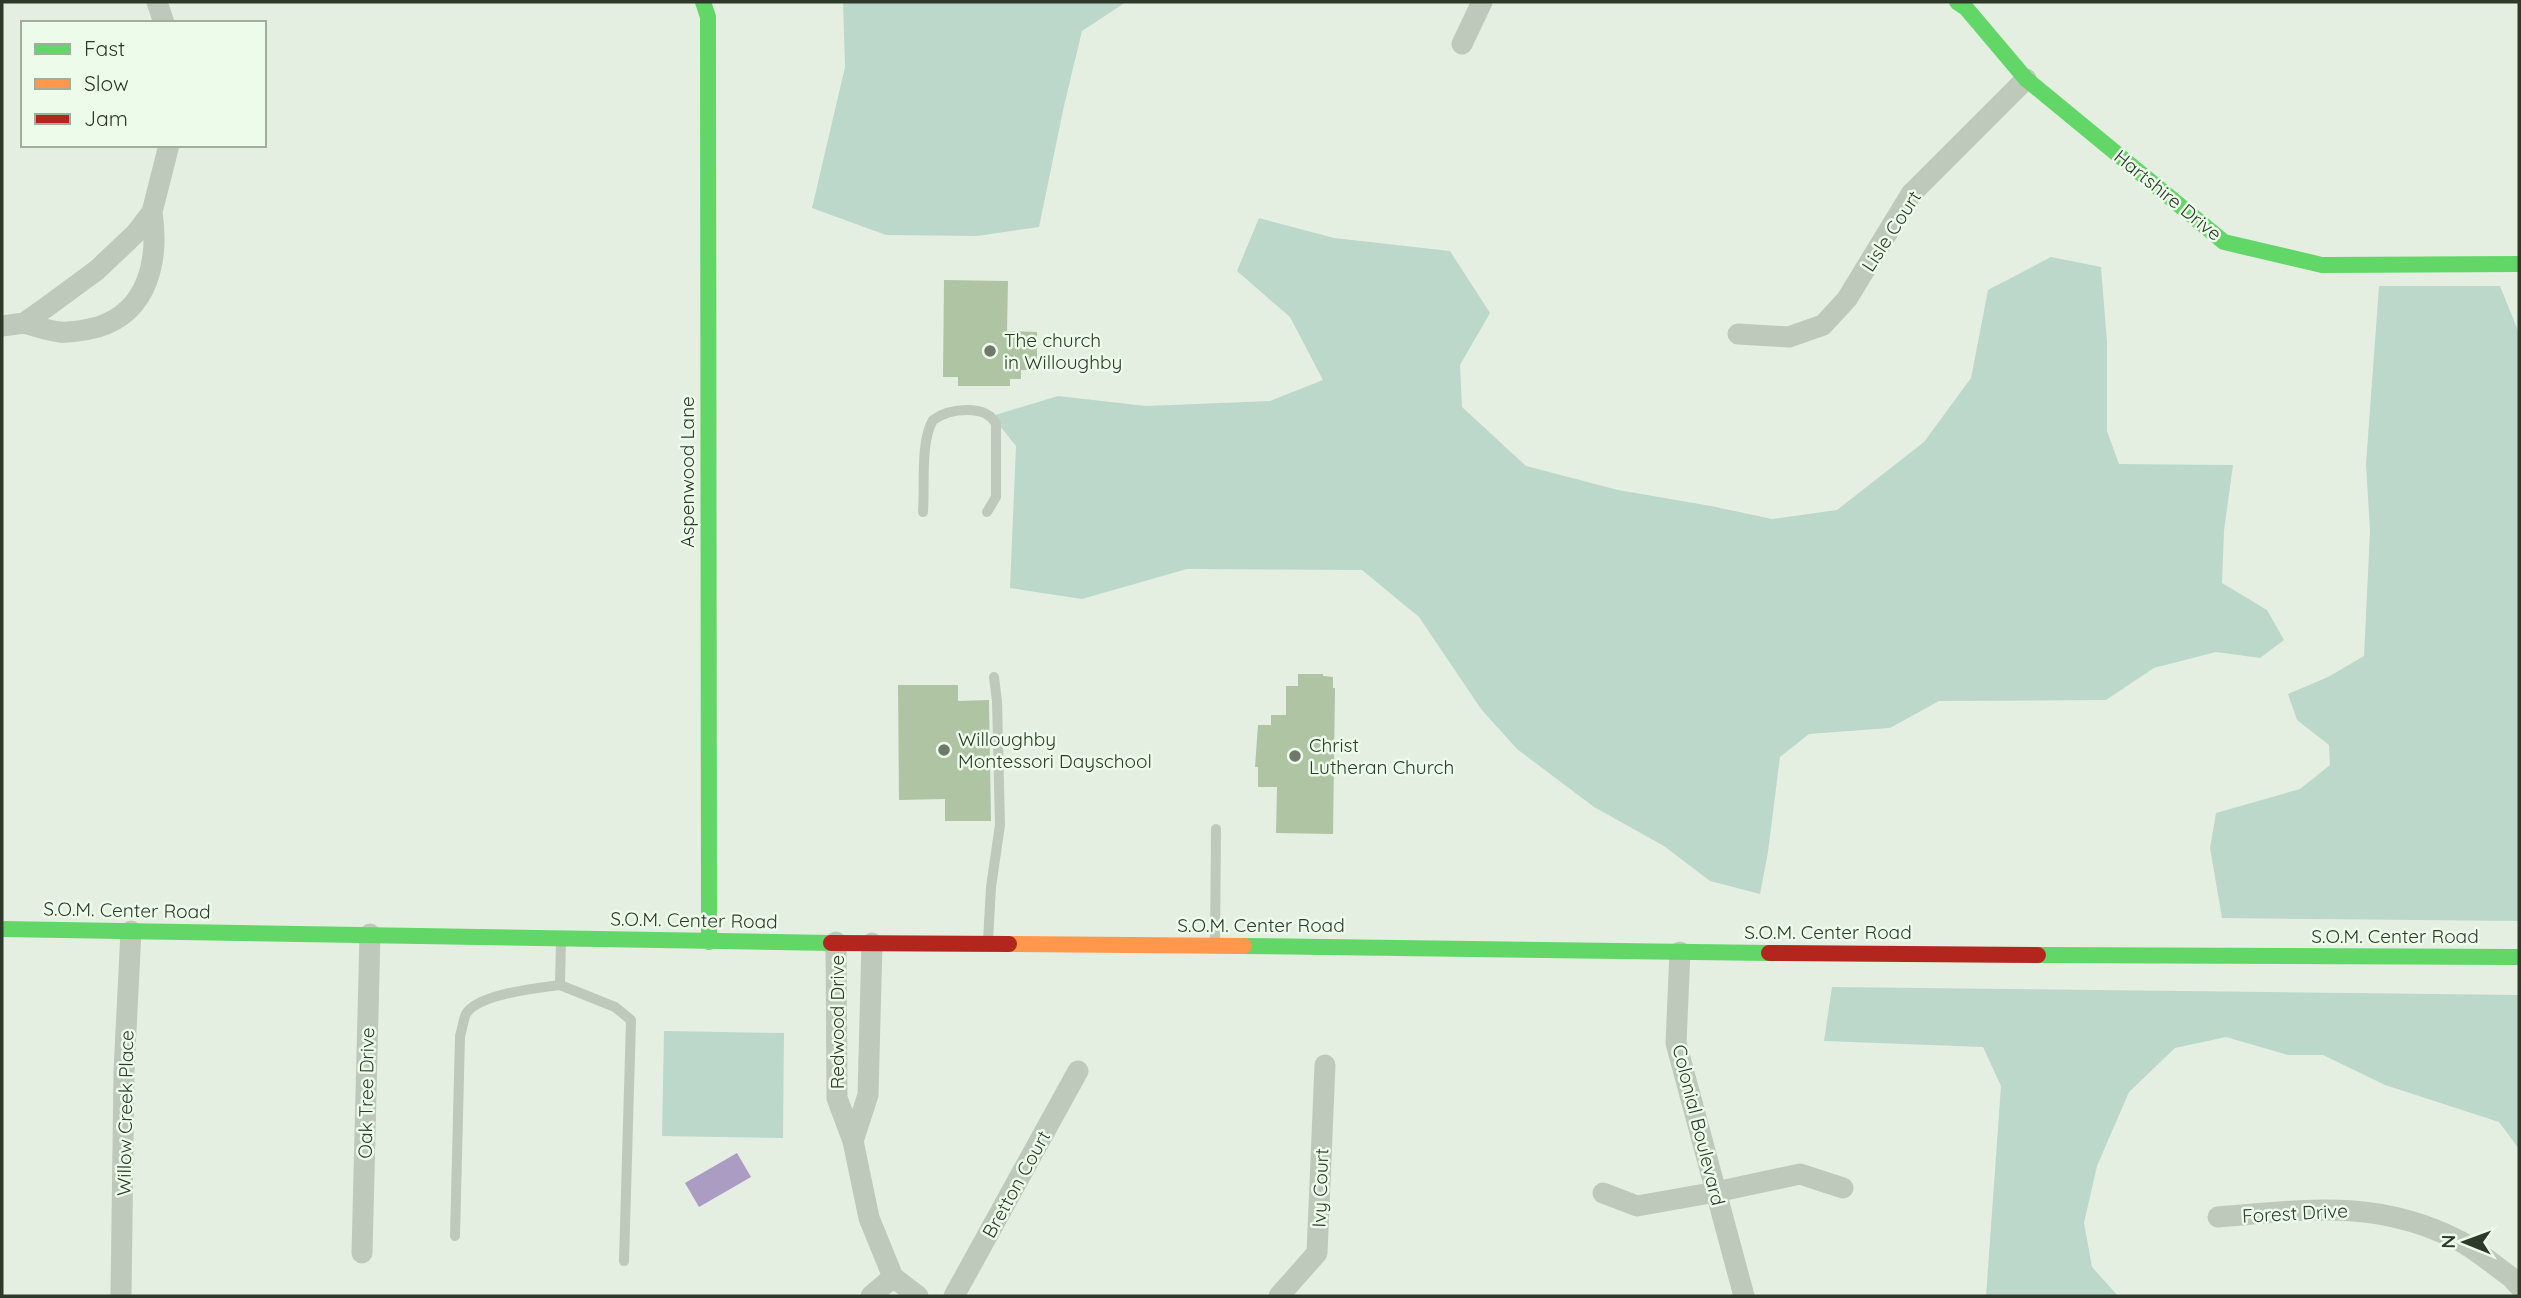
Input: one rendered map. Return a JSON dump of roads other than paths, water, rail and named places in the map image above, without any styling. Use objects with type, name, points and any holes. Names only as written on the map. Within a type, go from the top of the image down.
[{"type":"main road","name":"Aspenwood Lane","points":[[704,2],[708,17],[709,942]]},
{"type":"main road","name":"Hartshire Drive","points":[[1957,2],[1966,8],[2026,79],[2224,242],[2322,265],[2519,264]]},
{"type":"main road","name":"S.O.M. Center Road","points":[[2,929],[709,942],[2519,957]]},
{"type":"street","points":[[157,2],[163,21]]},
{"type":"street","points":[[1462,44],[1482,2]]},
{"type":"street","name":"Lisle Court","points":[[1738,334],[1789,337],[1824,325],[1847,299],[1911,194],[2026,79]]},
{"type":"street","points":[[2,326],[24,323],[60,332],[72,332],[104,325],[131,308],[142,294],[153,263],[155,245],[152,212],[168,147]]},
{"type":"street","points":[[24,323],[96,270],[136,233],[152,212]]},
{"type":"street","name":"Willow Creek Place","points":[[121,1296],[124,1071],[131,931]]},
{"type":"street","name":"Oak Tree Drive","points":[[362,1253],[370,934]]},
{"type":"street","name":"Redwood Drive","points":[[836,942],[837,1098],[853,1141],[869,1218],[892,1277]]},
{"type":"street","name":"Redwood Drive","points":[[853,1141],[868,1095],[872,943]]},
{"type":"street","name":"Colonial Boulevard","points":[[1680,952],[1676,1043],[1744,1296]]},
{"type":"street","name":"Ivy Court","points":[[1279,1296],[1317,1253],[1325,1065]]},
{"type":"street","name":"Bretton Court","points":[[954,1296],[1078,1071]]},
{"type":"street","points":[[1602,1193],[1637,1206],[1800,1174],[1843,1188]]},
{"type":"street","name":"Forest Drive","points":[[2218,1217],[2324,1209],[2359,1210],[2402,1217],[2460,1241],[2512,1278],[2519,1286]]},
{"type":"street","points":[[872,1296],[892,1277],[918,1296]]},
{"type":"lane","points":[[923,512],[925,449],[930,426],[933,420],[951,411],[985,412],[992,416],[996,424],[996,497],[986,512]]},
{"type":"lane","points":[[988,944],[991,887],[1000,825],[998,701],[993,677]]},
{"type":"lane","points":[[1215,946],[1216,829]]},
{"type":"lane","points":[[560,985],[561,939]]},
{"type":"lane","points":[[455,1236],[460,1036],[466,1013],[480,1002],[521,990],[560,985],[614,1007],[631,1020],[624,1261]]},
{"type":"place","name":"The church in Willoughby","points":[[990,351]]},
{"type":"place","name":"Willoughby Montessori Dayschool","points":[[944,750]]},
{"type":"place","name":"Christ Lutheran Church","points":[[1295,756]]}]
